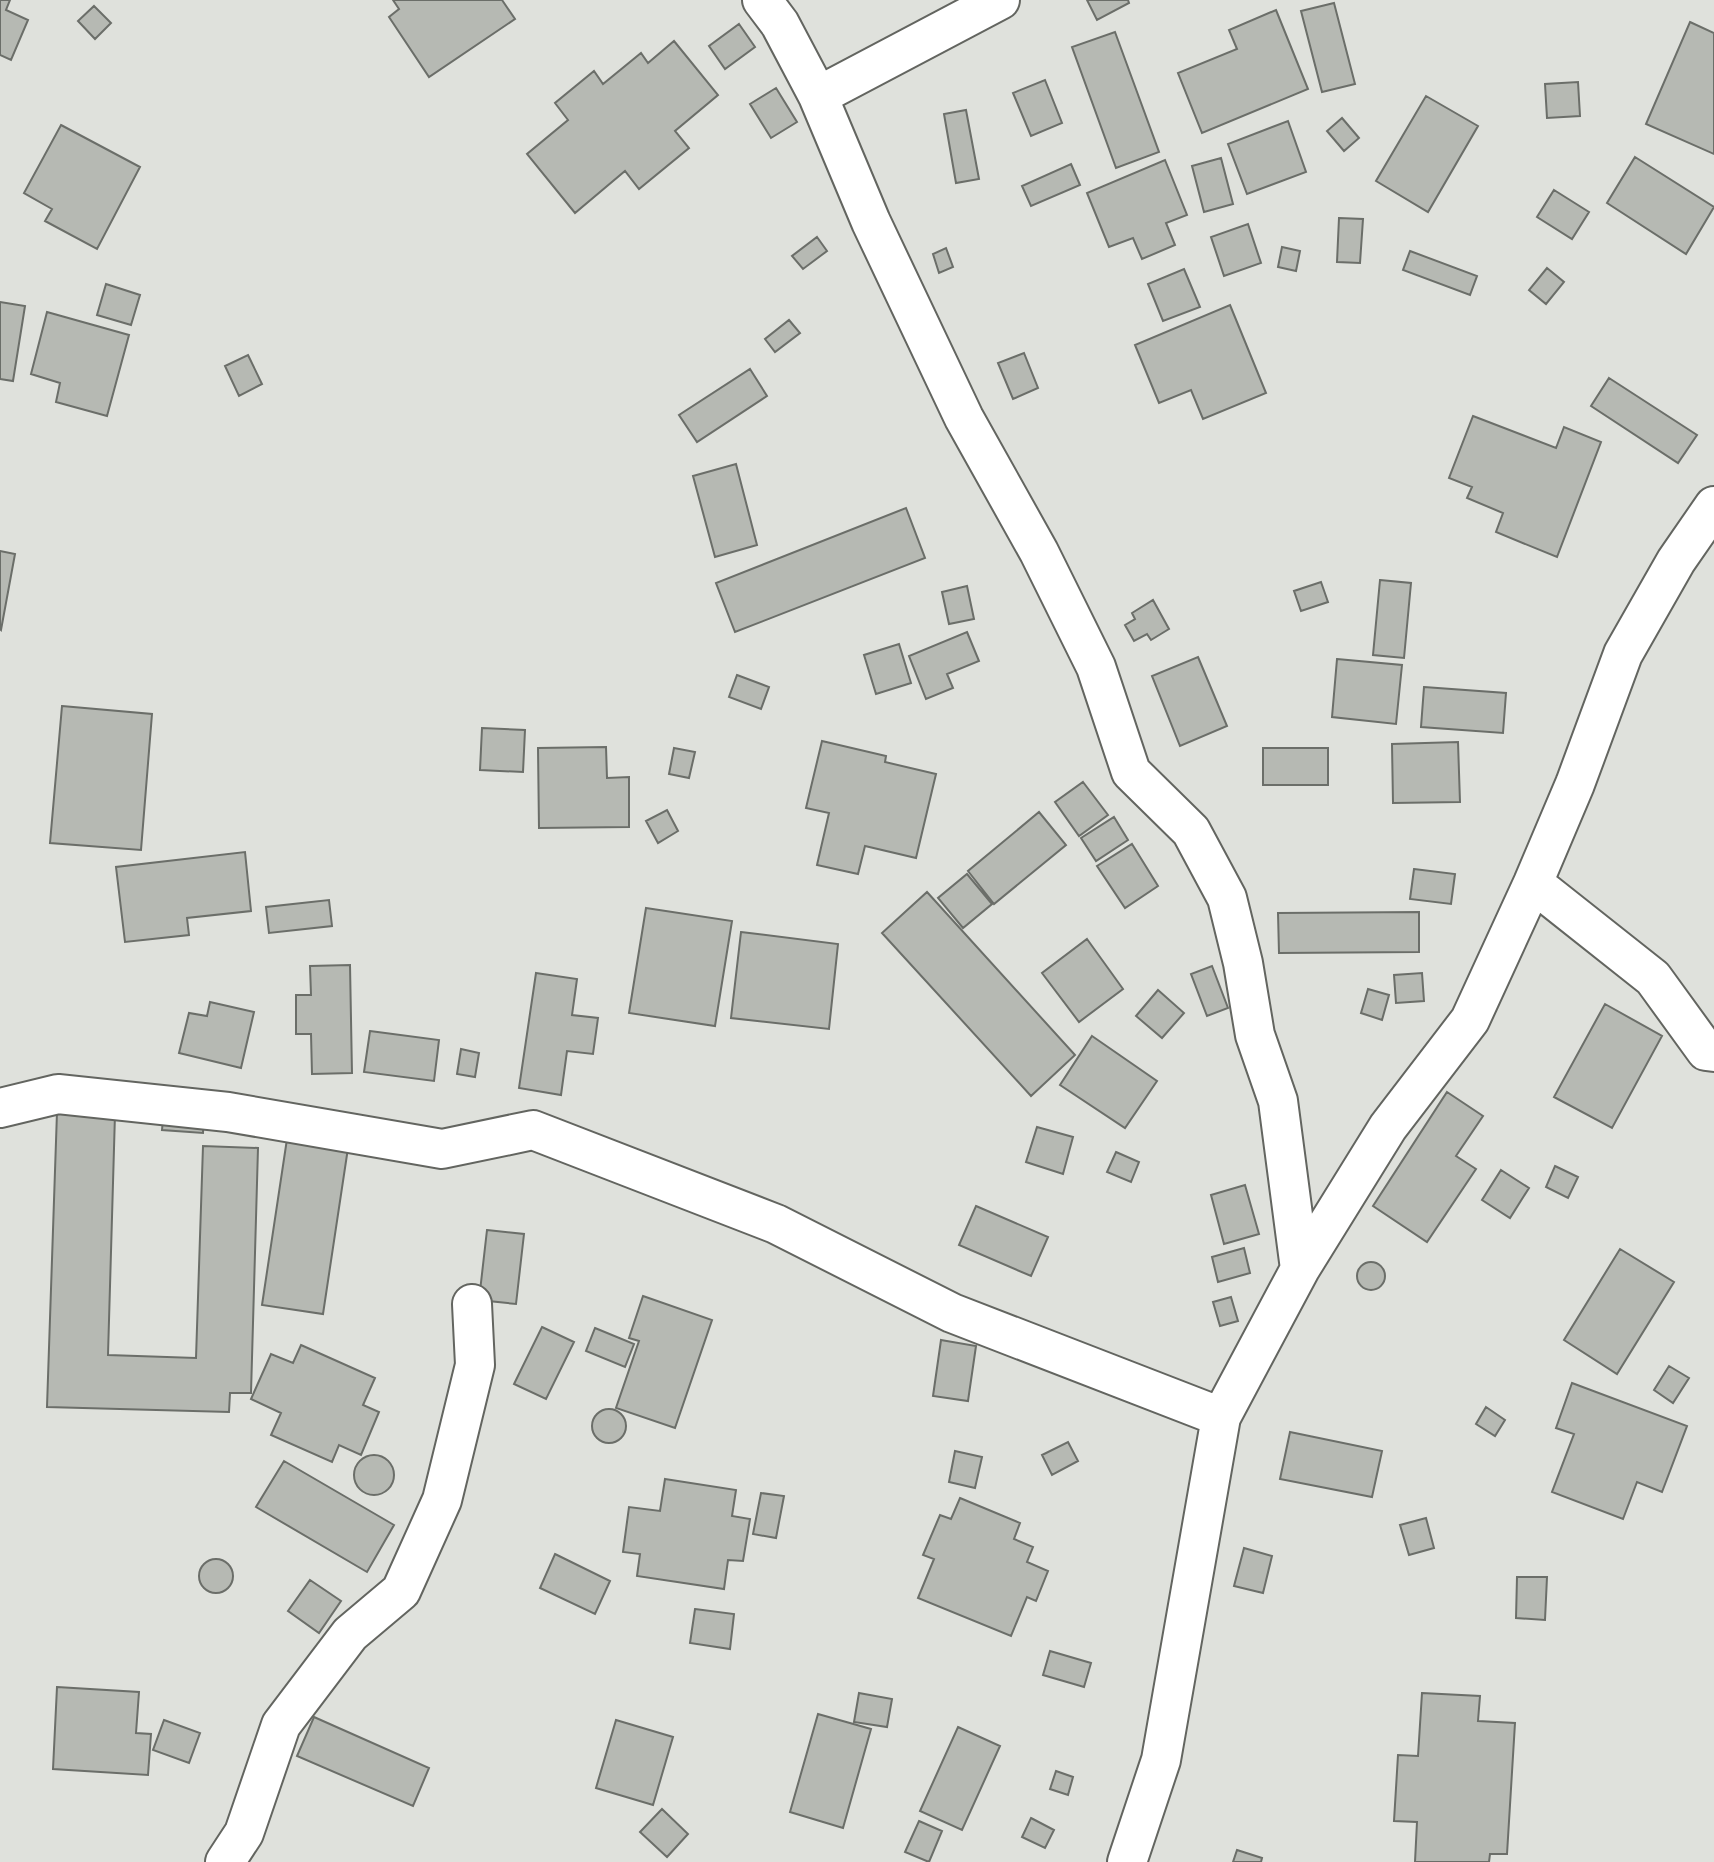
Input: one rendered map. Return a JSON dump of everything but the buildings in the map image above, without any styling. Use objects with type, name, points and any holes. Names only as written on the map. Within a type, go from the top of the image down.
[{"type":"street","points":[[762,0],[780,24],[818,96],[871,222],[964,418],[1039,552],[1096,667],[1131,772],[1191,831],[1227,898],[1255,1035],[1278,1101],[1300,1269]]},
{"type":"street","points":[[818,96],[1000,0]]},
{"type":"street","points":[[1127,1862],[1161,1760],[1221,1417],[1300,1269],[1388,1127],[1470,1020],[1575,784],[1623,654],[1676,561],[1714,506]]},
{"type":"street","points":[[1533,883],[1653,978],[1706,1051],[1714,1052]]},
{"type":"street","points":[[0,1108],[58,1094],[228,1112],[442,1149],[533,1130],[776,1224],[952,1313],[1221,1417]]},
{"type":"street","points":[[225,1862],[244,1833],[281,1725],[350,1634],[401,1591],[442,1500],[475,1365],[472,1304]]}]
